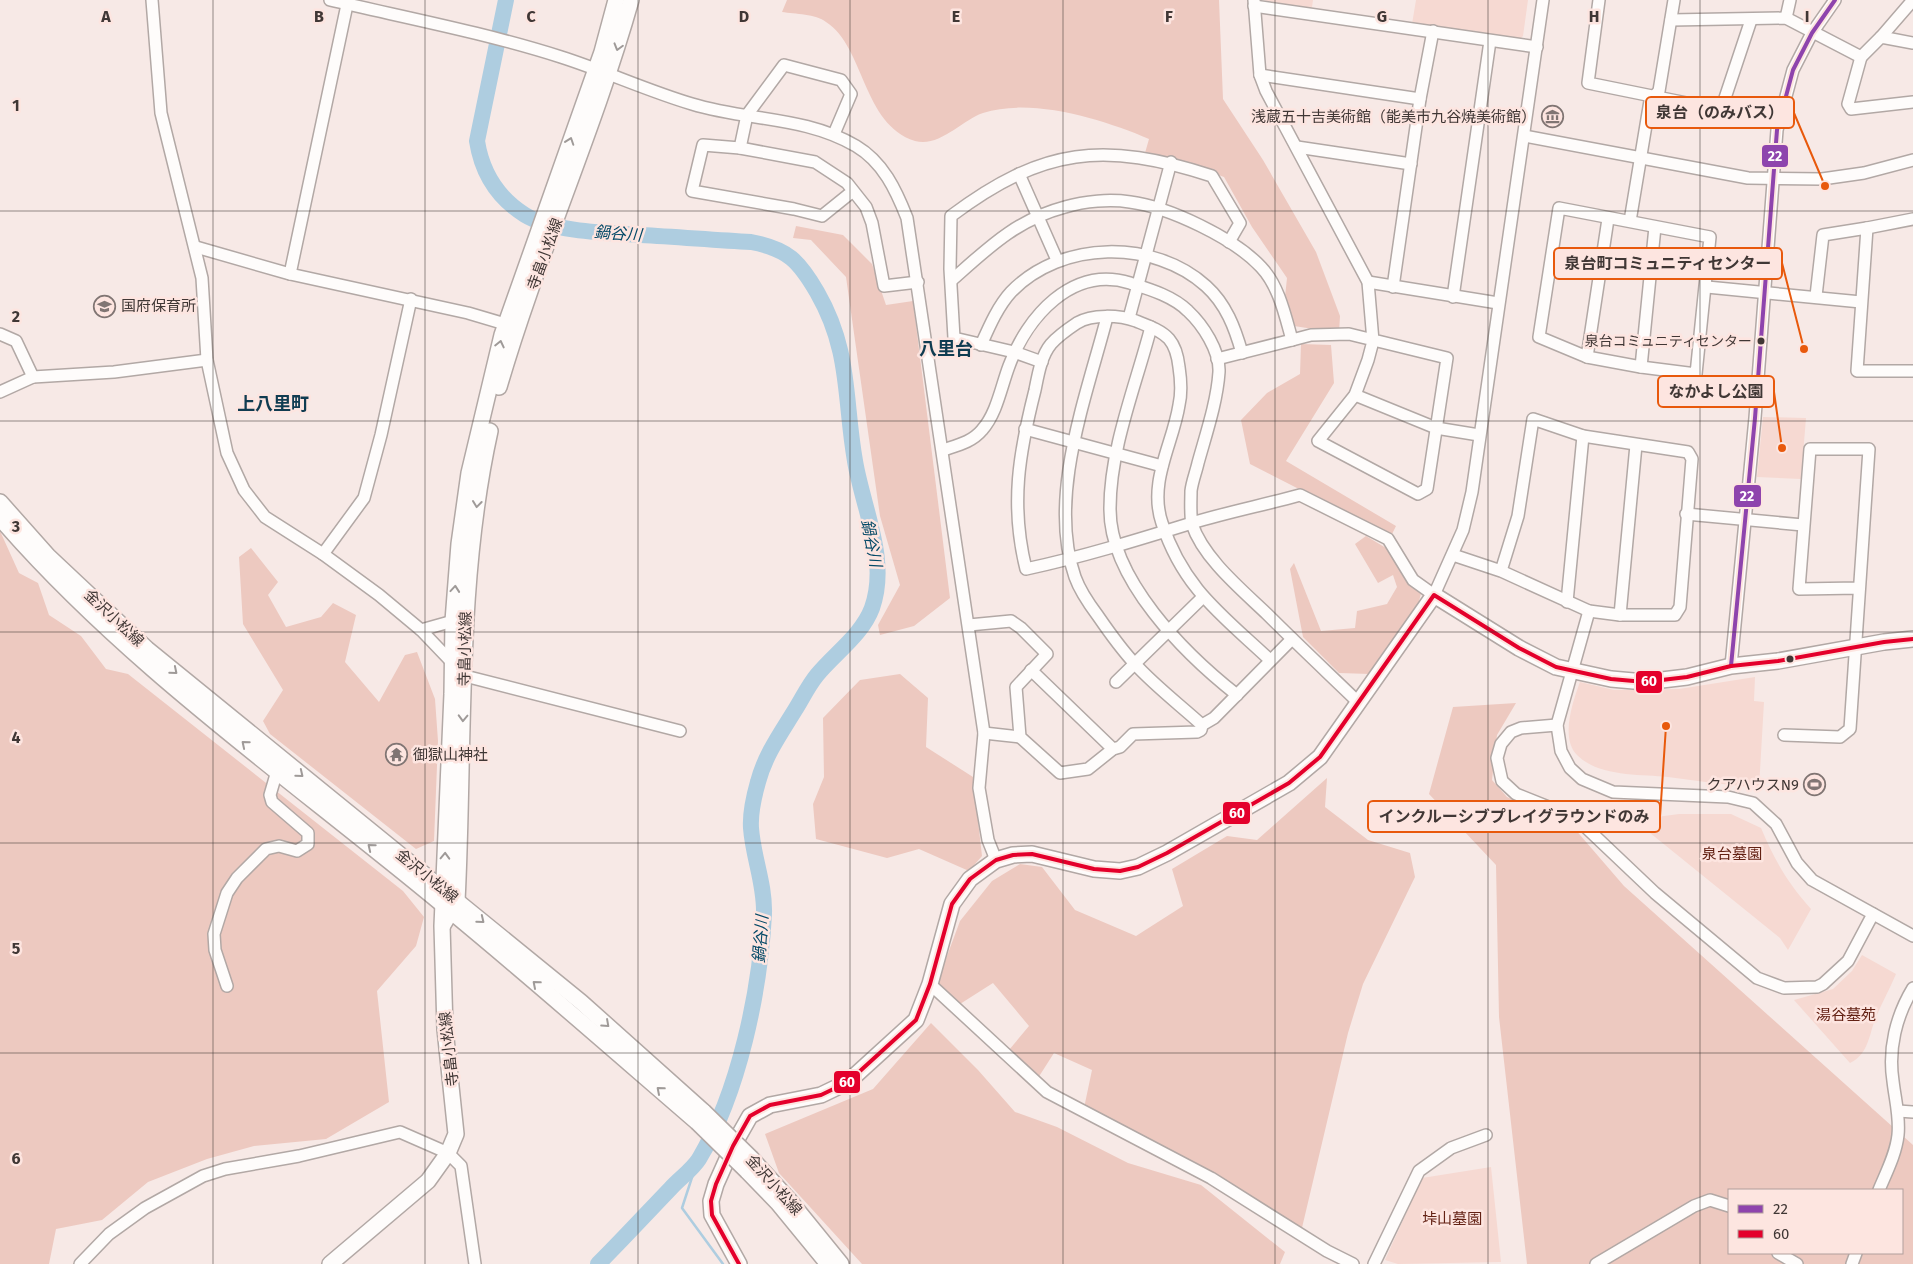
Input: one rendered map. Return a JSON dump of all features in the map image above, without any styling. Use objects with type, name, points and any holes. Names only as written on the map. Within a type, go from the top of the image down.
[{"type":"main road","name":"寺畠小松線","points":[[602,72],[616,0]]},
{"type":"main road","name":"寺畠小松線","points":[[449,902],[453,621],[459,544],[469,474],[512,326],[602,72],[631,0]]},
{"type":"main road","name":"寺畠小松線","points":[[330,1264],[428,1180],[448,1154],[456,1134],[445,1029],[442,926],[449,902],[465,676],[467,595],[480,475],[512,326]]},
{"type":"main road","name":"金沢小松線","points":[[0,502],[48,556],[147,649],[449,902]]},
{"type":"main road","name":"金沢小松線","points":[[0,518],[48,572],[99,621],[277,771],[582,1002],[749,1165],[789,1200],[841,1264]]},
{"type":"main road","points":[[739,1264],[712,1215],[711,1201],[716,1184],[733,1146],[750,1116],[770,1105],[822,1095],[848,1082],[916,1020],[930,984],[952,904],[970,879],[996,860],[1013,855],[1032,854],[1094,869],[1120,871],[1138,867],[1167,853],[1289,783],[1320,757],[1434,595],[1519,648],[1556,667],[1611,679],[1645,682],[1687,677],[1731,666],[1778,661],[1854,647],[1913,639]]},
{"type":"main road","name":"金沢小松線","points":[[749,1165],[778,1204],[828,1264]]},
{"type":"street","points":[[152,0],[161,113],[196,247],[202,278],[207,360],[227,453],[244,490],[265,517],[323,554],[421,630],[465,676],[680,731]]},
{"type":"street","points":[[330,0],[347,2],[514,44],[602,72],[694,105],[804,124],[834,134],[858,148],[879,166],[896,191],[907,218],[918,282],[984,733],[979,788],[988,840],[996,860]]},
{"type":"street","points":[[1270,660],[1203,597],[1175,558],[1166,532],[1161,522],[1158,501],[1162,466],[1179,406],[1181,386],[1178,357],[1169,339],[1151,327],[1129,318],[1086,318],[1067,330],[1050,345],[1042,362],[1026,428],[1016,496],[1017,523],[1026,569],[1071,560],[1166,532],[1192,523],[1300,496],[1388,539],[1413,580],[1434,595],[1463,530],[1472,492],[1543,0]]},
{"type":"street","points":[[1599,0],[1588,82],[1722,110],[1751,20]]},
{"type":"street","points":[[1630,221],[1639,157],[1650,101],[1659,91],[1674,0]]},
{"type":"street","points":[[1786,18],[1790,0]]},
{"type":"street","points":[[1731,666],[1744,521],[1756,418],[1772,178],[1780,113],[1794,70],[1812,33],[1835,0]]},
{"type":"street","points":[[1913,0],[1861,57],[1848,104],[1851,109],[1913,102]]},
{"type":"street","points":[[290,274],[347,2]]},
{"type":"street","points":[[1217,358],[1311,335],[1349,334],[1373,341],[1447,358],[1427,489],[1418,494],[1318,441],[1355,395],[1373,341],[1368,282],[1266,92],[1260,75],[1254,3],[1537,47]]},
{"type":"street","points":[[1671,20],[1786,18],[1861,57]]},
{"type":"street","points":[[1392,287],[1420,99],[1433,32]]},
{"type":"street","points":[[1881,37],[1913,43]]},
{"type":"street","points":[[1453,297],[1490,41]]},
{"type":"street","points":[[740,148],[747,115],[784,65],[841,80],[852,94],[834,134]]},
{"type":"street","points":[[1260,75],[1420,99]]},
{"type":"street","points":[[1524,136],[1748,178],[1822,179],[1847,176],[1913,160]]},
{"type":"street","points":[[853,191],[822,216],[794,209],[692,191],[703,145],[740,148],[815,162],[846,183],[853,191],[866,207],[872,223],[884,286],[918,282]]},
{"type":"street","points":[[1296,147],[1411,164]]},
{"type":"street","points":[[1042,362],[1014,352],[954,338],[951,216],[980,196],[1019,174],[1069,157],[1091,154],[1128,156],[1171,162],[1212,176],[1240,223],[1229,242]]},
{"type":"street","points":[[1129,318],[1171,162]]},
{"type":"street","points":[[1019,174],[1056,260]]},
{"type":"street","points":[[952,280],[1004,234],[1037,218],[1065,207],[1101,201],[1129,202],[1159,209],[1225,238],[1261,267],[1277,292],[1292,340]]},
{"type":"street","points":[[1559,208],[1608,218],[1710,237],[1696,374],[1641,367],[1587,357],[1539,337],[1559,208]]},
{"type":"street","points":[[1587,357],[1608,218]]},
{"type":"street","points":[[1816,296],[1823,235],[1913,219]]},
{"type":"street","points":[[1641,367],[1655,227]]},
{"type":"street","points":[[1867,228],[1857,371],[1913,371]]},
{"type":"street","points":[[196,247],[290,274],[411,300],[512,326]]},
{"type":"street","points":[[980,344],[1011,292],[1056,260],[1088,254],[1121,252],[1146,255],[1164,260],[1206,286],[1222,305],[1235,329],[1242,353]]},
{"type":"street","points":[[943,450],[971,440],[989,422],[1014,352],[1032,323],[1061,293],[1078,283],[1093,279],[1106,279],[1138,285],[1165,296],[1189,311],[1207,335],[1217,358],[1219,370],[1213,407],[1191,489],[1192,523],[1218,566],[1358,702]]},
{"type":"street","points":[[1368,282],[1498,303]]},
{"type":"street","points":[[1706,287],[1816,296],[1861,302]]},
{"type":"street","points":[[323,554],[364,498],[381,435],[411,300]]},
{"type":"street","points":[[1107,317],[1075,442],[1066,491],[1064,514],[1071,560],[1075,577],[1083,595],[1136,665],[1202,725]]},
{"type":"street","points":[[1151,327],[1117,454],[1110,508],[1116,546],[1137,590],[1170,632],[1219,681],[1236,695]]},
{"type":"street","points":[[0,334],[16,341],[33,377]]},
{"type":"street","points":[[0,392],[33,377],[114,372],[207,360]]},
{"type":"street","points":[[1355,395],[1436,428],[1479,435]]},
{"type":"street","points":[[1453,555],[1501,571],[1589,612],[1620,615],[1675,616],[1680,606],[1686,514],[1692,459],[1688,452],[1583,436],[1533,419],[1518,516],[1501,571]]},
{"type":"street","points":[[1026,428],[1162,466]]},
{"type":"street","points":[[1567,602],[1583,436]]},
{"type":"street","points":[[1620,615],[1636,445]]},
{"type":"street","points":[[1784,735],[1840,737],[1850,729],[1854,647],[1859,588],[1869,449],[1810,449],[1799,589],[1859,588]]},
{"type":"street","points":[[1686,514],[1744,521],[1803,525]]},
{"type":"street","points":[[1116,682],[1170,632],[1203,597]]},
{"type":"street","points":[[1589,612],[1557,725],[1561,751],[1570,768],[1582,779],[1604,789],[1644,794],[1728,797],[1753,803],[1776,824],[1797,862],[1812,880],[1913,936]]},
{"type":"street","points":[[421,630],[453,621]]},
{"type":"street","points":[[969,625],[1011,621],[1021,628],[1046,654],[1016,687],[1020,737]]},
{"type":"street","points":[[984,733],[1020,737],[1060,773],[1088,769],[1113,748],[1120,748],[1133,734],[1197,732],[1202,725],[1214,718],[1292,638]]},
{"type":"street","points":[[1031,670],[1113,748]]},
{"type":"street","points":[[1557,725],[1521,728],[1511,732],[1501,744],[1498,758],[1502,781],[1516,794],[1576,818],[1655,893],[1757,978],[1784,988],[1817,987],[1824,984],[1848,961],[1873,914]]},
{"type":"street","points":[[227,986],[215,950],[214,934],[227,893],[237,878],[266,849],[278,846],[297,851],[308,844],[308,833],[272,802],[270,795],[277,771]]},
{"type":"street","points":[[930,984],[1046,1092],[1210,1178],[1327,1251],[1353,1264]]},
{"type":"street","points":[[1880,1189],[1898,1136],[1898,1111],[1892,1080],[1892,1045],[1898,1021],[1913,988]]},
{"type":"street","points":[[1898,1111],[1913,1112]]},
{"type":"street","points":[[80,1264],[109,1234],[145,1208],[187,1183],[225,1168],[299,1156],[400,1132],[448,1154],[461,1166],[475,1264]]},
{"type":"street","points":[[1374,1264],[1419,1171],[1451,1148],[1486,1135]]},
{"type":"street","points":[[1596,1264],[1694,1206],[1710,1200],[1728,1206]]},
{"type":"street","points":[[1780,1254],[1797,1264]]},
{"type":"green space","points":[[1262,0],[1313,0],[1312,7],[1309,9]]},
{"type":"green space","points":[[1416,0],[1528,0],[1523,36],[1520,39],[1412,24]]},
{"type":"green space","points":[[1763,417],[1806,418],[1801,479],[1757,477]]},
{"type":"green space","points":[[1755,677],[1754,701],[1764,702],[1759,788],[1608,771],[1586,762],[1572,748],[1569,739],[1571,709],[1580,682],[1614,690],[1679,689]]},
{"type":"green space","name":"泉台墓園","points":[[1679,814],[1731,814],[1761,828],[1782,871],[1811,909],[1788,950],[1780,938],[1634,820]]},
{"type":"green space","name":"湯谷墓苑","points":[[1862,955],[1896,974],[1876,1017],[1865,1049],[1850,1063],[1794,1000],[1833,989],[1852,971]]},
{"type":"green space","name":"垰山墓園","points":[[1491,1167],[1501,1262],[1398,1264],[1385,1260],[1422,1178]]},
{"type":"shaded area","points":[[787,0],[1219,0],[1223,99],[1263,160],[1316,252],[1340,316],[1339,333],[1294,326],[1285,297],[1287,278],[1252,227],[1224,177],[1177,160],[1145,153],[1149,139],[1131,132],[1090,118],[1045,109],[1002,109],[983,113],[933,141],[915,141],[898,132],[884,119],[849,49],[839,34],[826,22],[817,17],[782,12]]},
{"type":"shaded area","points":[[796,226],[843,235],[872,264],[886,305],[913,301],[950,598],[914,626],[880,635],[878,625],[900,585],[880,516],[846,277],[811,240],[793,238]]},
{"type":"shaded area","points":[[1301,344],[1331,345],[1334,383],[1286,461],[1396,526],[1391,536],[1250,464],[1241,420],[1267,393],[1300,374]]},
{"type":"shaded area","points":[[0,531],[19,573],[38,583],[49,615],[81,636],[106,669],[128,674],[403,891],[424,917],[416,946],[377,991],[389,1102],[326,1139],[254,1146],[207,1159],[148,1182],[102,1220],[56,1229],[49,1264],[0,1264]]},
{"type":"shaded area","points":[[1366,536],[1386,548],[1421,593],[1418,606],[1370,674],[1339,673],[1303,637],[1290,569],[1294,563],[1321,631],[1355,628],[1357,611],[1387,604],[1397,587],[1393,575],[1378,583],[1355,544]]},
{"type":"shaded area","points":[[251,548],[278,582],[268,595],[286,627],[321,617],[333,603],[356,615],[345,662],[379,702],[405,655],[417,652],[435,699],[438,741],[434,841],[416,849],[270,734],[263,721],[283,690],[243,624],[239,557]]},
{"type":"shaded area","points":[[900,674],[928,698],[926,747],[973,777],[982,856],[969,871],[919,849],[887,858],[816,839],[813,804],[824,777],[823,718],[860,680]]},
{"type":"shaded area","points":[[1516,703],[1497,735],[1492,780],[1507,797],[1574,828],[1624,886],[1913,1145],[1913,1264],[1527,1264],[1499,1017],[1496,865],[1429,794],[1453,707]]},
{"type":"shaded area","points":[[1327,778],[1325,807],[1368,840],[1410,853],[1415,877],[1363,984],[1348,1033],[1301,1232],[1217,1174],[1084,1108],[1092,1070],[1054,1053],[1038,1078],[1009,1050],[1029,1026],[993,983],[960,1004],[937,983],[960,921],[992,881],[1020,864],[1042,867],[1075,910],[1136,936],[1183,906],[1172,869],[1227,836],[1257,840]]},
{"type":"shaded area","points":[[931,1023],[978,1070],[1015,1112],[1057,1127],[1128,1163],[1201,1185],[1285,1252],[1280,1264],[862,1264],[779,1173],[765,1134],[873,1089]]},
{"type":"waterway","name":"鍋谷川","points":[[506,0],[477,141],[483,164],[493,184],[499,193],[515,208],[537,221],[550,225],[598,232],[751,242],[774,248],[798,264],[817,292],[836,334],[845,375],[855,461],[873,534],[878,572],[872,608],[862,627],[817,675],[769,753],[758,782],[751,822],[752,839],[764,903],[762,944],[745,1040],[725,1103],[713,1132],[696,1163],[598,1264]]},
{"type":"waterway","points":[[697,1162],[682,1208],[723,1264]]},
{"type":"transit line","name":"22","points":[[1731,666],[1755,418],[1777,130],[1793,70],[1812,33],[1835,0]]},
{"type":"transit line","name":"60","points":[[739,1264],[712,1215],[711,1201],[716,1184],[733,1146],[750,1116],[770,1105],[821,1095],[848,1082],[916,1020],[930,984],[952,904],[970,879],[996,860],[1013,855],[1032,854],[1094,869],[1120,871],[1138,867],[1167,853],[1289,783],[1320,757],[1434,595],[1519,648],[1556,667],[1611,679],[1645,682],[1687,677],[1731,666],[1778,661],[1884,642],[1913,639]]},
{"type":"place","name":"浅蔵五十吉美術館（能美市九谷焼美術館）","points":[[1552,117]]},
{"type":"place","name":"泉台（のみバス）","points":[[1825,186]]},
{"type":"place","name":"国府保育所","points":[[105,306]]},
{"type":"place","name":"泉台コミュニティセンター","points":[[1761,341]]},
{"type":"place","name":"泉台町コミュニティセンター","points":[[1804,349]]},
{"type":"place","name":"なかよし公園","points":[[1782,448]]},
{"type":"place","name":"インクルーシブプレイグラウンドのみ","points":[[1666,726]]},
{"type":"place","name":"御獄山神社","points":[[397,755]]},
{"type":"place","name":"クアハウスN9","points":[[1815,785]]},
{"type":"district","name":"八里台","points":[[946,349]]},
{"type":"district","name":"上八里町","points":[[273,404]]}]
